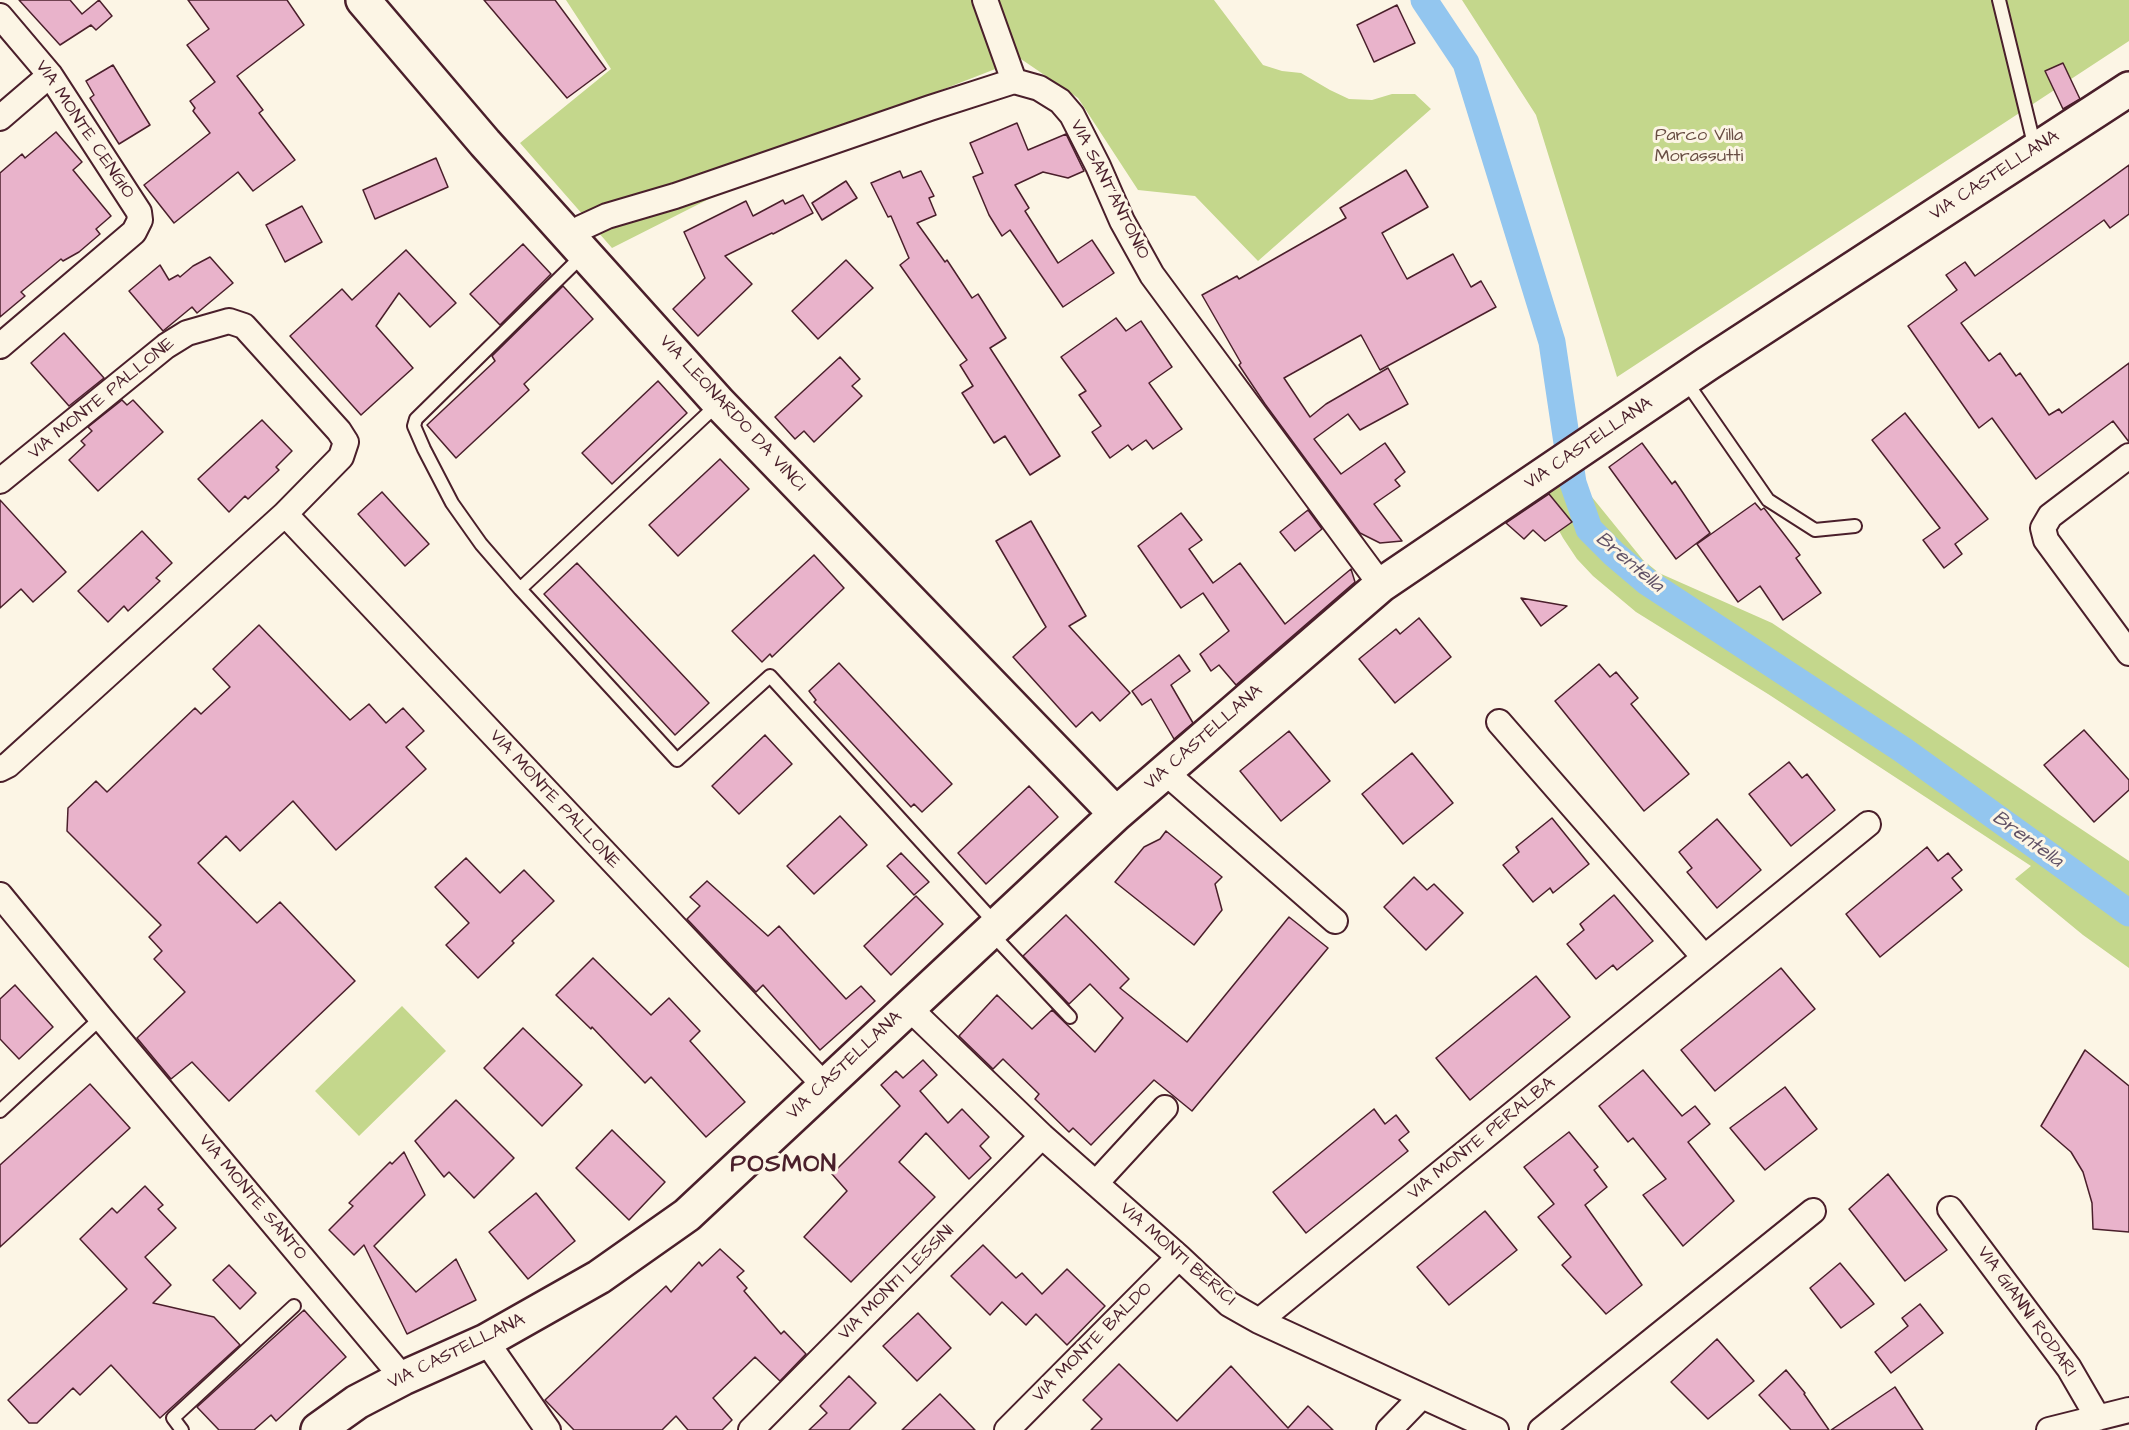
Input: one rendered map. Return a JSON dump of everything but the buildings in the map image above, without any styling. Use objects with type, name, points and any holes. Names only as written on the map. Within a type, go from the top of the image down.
[{"type":"main road","name":"VIA LEONARDO DA VINCI","points":[[363,0],[484,143],[719,403],[1116,814]]},
{"type":"main road","name":"VIA CASTELLANA","points":[[318,1430],[357,1402],[486,1341],[599,1277],[687,1215],[1116,814],[1381,585],[1684,379],[2129,89]]},
{"type":"street","points":[[577,246],[581,228],[607,216],[675,196],[1014,81],[985,0]]},
{"type":"street","name":"VIA MONTE CENGIO","points":[[0,16],[50,75],[139,212],[140,220],[134,232],[0,346]]},
{"type":"street","points":[[0,118],[50,75]]},
{"type":"street","name":"VIA SANT'ANTONIO","points":[[1014,81],[1040,88],[1060,101],[1072,115],[1122,221],[1152,275],[1381,585]]},
{"type":"street","name":"VIA MONTE PALLONE","points":[[0,481],[166,346],[187,333],[229,321],[244,326],[339,431],[346,442],[341,457],[285,514],[8,765],[0,769]]},
{"type":"street","points":[[2129,456],[2050,516],[2043,528],[2046,540],[2129,653]]},
{"type":"street","name":"VIA MONTE PALLONE","points":[[285,514],[824,1085]]},
{"type":"street","points":[[1499,722],[1704,957]]},
{"type":"street","points":[[1165,772],[1335,921]]},
{"type":"street","name":"VIA MONTE PERALBA","points":[[1259,1321],[1868,824]]},
{"type":"street","name":"VIA MONTE SANTO","points":[[0,895],[404,1378]]},
{"type":"street","name":"VIA MONTI BERICI","points":[[908,1007],[1042,1136],[1229,1304],[1259,1321],[1496,1430]]},
{"type":"street","points":[[1096,1184],[1165,1108]]},
{"type":"street","name":"VIA MONTI LESSINI","points":[[751,1430],[1042,1136]]},
{"type":"street","name":"VIA GIANNI RODARI","points":[[1950,1209],[2070,1368],[2097,1418]]},
{"type":"street","points":[[1541,1430],[1813,1210]]},
{"type":"street","name":"VIA MONTE BALDO","points":[[1007,1430],[1179,1257]]},
{"type":"street","points":[[486,1341],[548,1430]]},
{"type":"street","points":[[1389,1430],[1422,1396]]},
{"type":"street","points":[[2049,1430],[2129,1410]]},
{"type":"lane","points":[[1999,0],[2036,150]]},
{"type":"lane","points":[[577,246],[416,419],[414,426],[420,442],[452,503],[481,544],[520,589],[677,760],[770,676],[1070,1017]]},
{"type":"lane","points":[[1684,379],[1768,500],[1815,530],[1855,526]]},
{"type":"lane","points":[[520,589],[719,403]]},
{"type":"lane","points":[[0,1111],[101,1018]]},
{"type":"lane","points":[[182,1430],[173,1418],[294,1306]]},
{"type":"green space","points":[[566,0],[1214,0],[1263,65],[1282,71],[1301,73],[1349,99],[1372,100],[1392,94],[1415,94],[1431,109],[1258,261],[1195,196],[1138,190],[1078,98],[1021,59],[867,119],[612,248],[520,143],[611,69]]},
{"type":"green space","name":"Parco Villa Morassutti","points":[[1462,0],[2129,0],[2129,41],[1617,377],[1536,115]]},
{"type":"green space","points":[[1575,468],[1583,486],[1643,560],[1659,573],[1772,623],[2129,861],[2129,968],[2083,935],[2015,879],[2031,866],[1768,694],[1636,612],[1593,576],[1577,559],[1563,538],[1552,518],[1543,489]]},
{"type":"green space","points":[[402,1006],[446,1051],[359,1136],[315,1091]]},
{"type":"waterway","name":"Brentella","points":[[1424,0],[1466,63],[1552,342],[1573,483],[1589,529],[1647,582],[1903,750],[2129,913]]},
{"type":"district","name":"POSMON","points":[[784,1166]]}]
